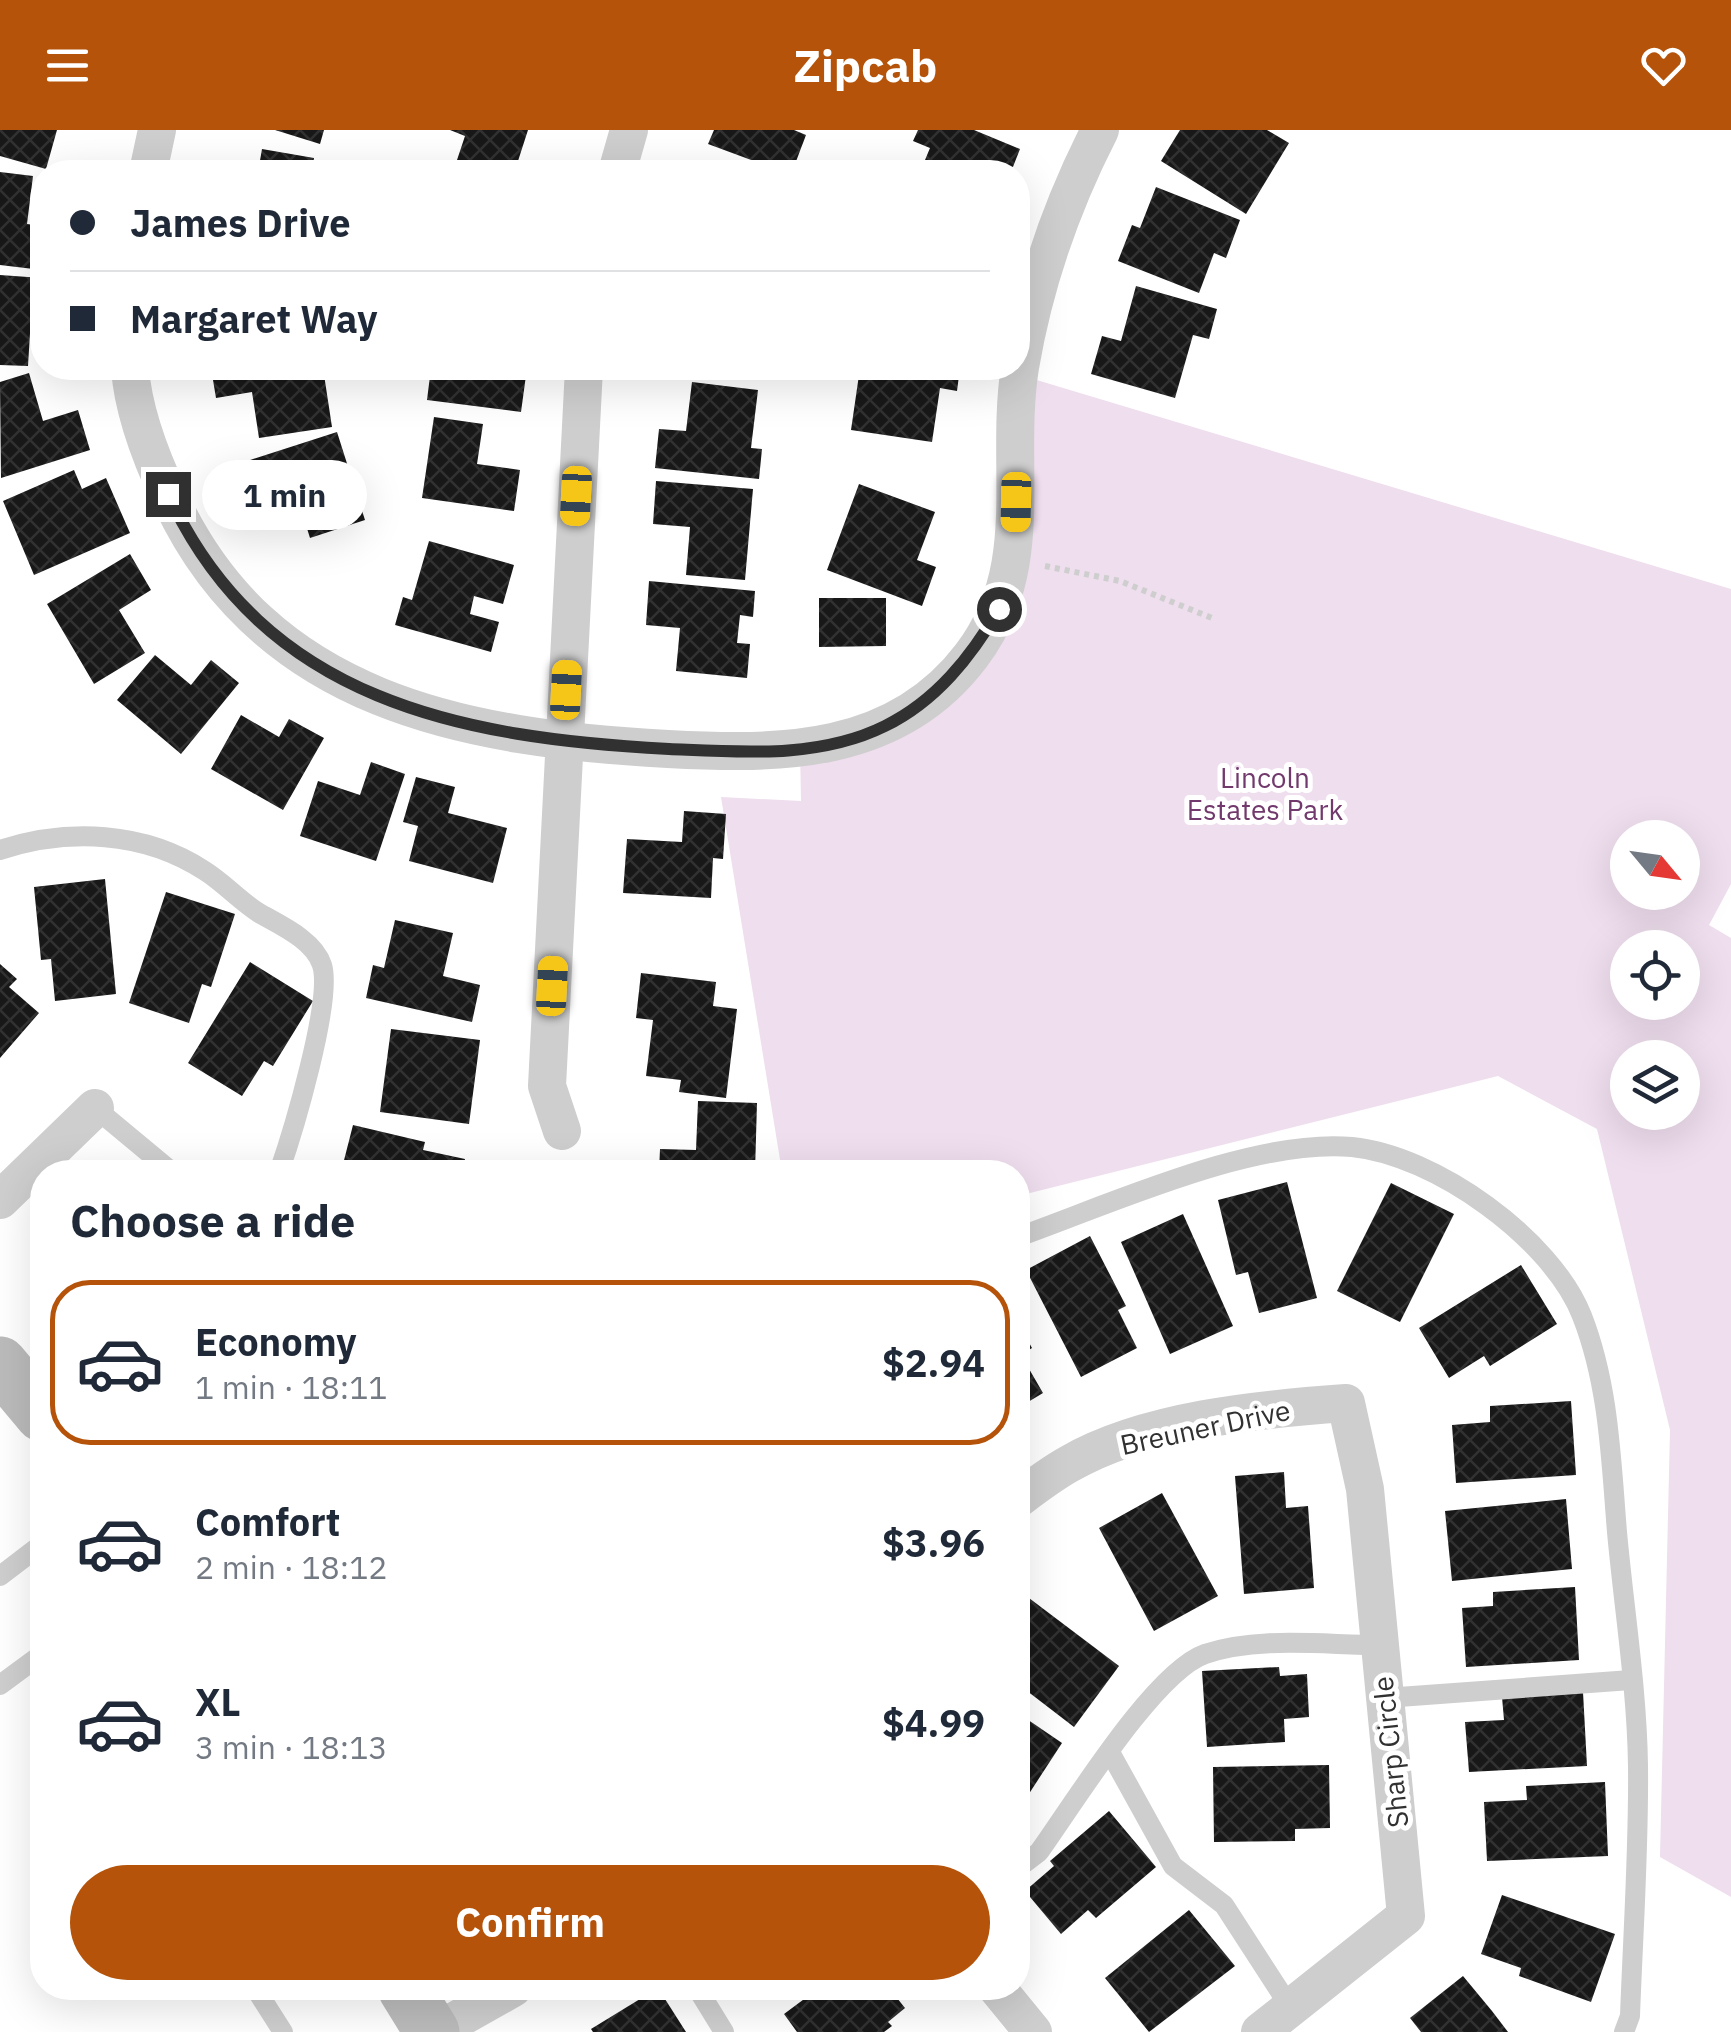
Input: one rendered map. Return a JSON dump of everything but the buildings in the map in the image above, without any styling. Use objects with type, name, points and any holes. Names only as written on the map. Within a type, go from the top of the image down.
[{"type":"main road","points":[[0,1364],[30,1400]]},
{"type":"main road","points":[[413,2000],[433,2032]]},
{"type":"street","points":[[151,160],[157,130]]},
{"type":"street","points":[[620,160],[629,130]]},
{"type":"street","points":[[1030,324],[1056,232],[1100,130]]},
{"type":"street","points":[[133,380],[152,458],[184,529],[229,589],[288,647],[351,684],[422,715],[563,743],[762,754],[835,742],[884,727],[927,699],[970,657],[999,609],[1014,559],[1014,441],[1021,380]]},
{"type":"street","points":[[562,1132],[548,1086],[583,380]]},
{"type":"street","points":[[42,1160],[96,1108]]},
{"type":"street","points":[[0,1200],[30,1171]]},
{"type":"street","name":"Breuner Drive","points":[[1030,1490],[1070,1462],[1136,1436],[1264,1408],[1346,1403]]},
{"type":"street","name":"Sharp Circle","points":[[1260,2032],[1406,1916],[1365,1489],[1346,1403]]},
{"type":"street","points":[[433,2032],[491,2000]]},
{"type":"street","points":[[1007,2000],[1033,2032]]},
{"type":"lane","points":[[0,850],[48,838],[93,834],[132,841],[169,852],[205,871],[254,910],[300,937],[322,964],[322,998],[300,1114],[283,1160]]},
{"type":"lane","points":[[96,1108],[158,1160]]},
{"type":"lane","points":[[1030,1233],[1179,1180],[1284,1151],[1354,1147],[1430,1173],[1465,1191],[1537,1245],[1561,1275],[1581,1314],[1605,1399],[1638,1764],[1630,2016],[1624,2032]]},
{"type":"lane","points":[[0,1576],[30,1553]]},
{"type":"lane","points":[[1030,1859],[1039,1852],[1155,1693],[1200,1656],[1240,1645],[1380,1645]]},
{"type":"lane","points":[[0,1685],[30,1663]]},
{"type":"lane","points":[[1385,1698],[1630,1680]]},
{"type":"lane","points":[[1111,1754],[1172,1866],[1224,1905],[1290,2008]]},
{"type":"lane","points":[[263,2000],[282,2032]]},
{"type":"lane","points":[[704,2000],[724,2032]]},
{"type":"path","points":[[1014,559],[1120,582],[1212,618]]},
{"type":"green space","name":"Lincoln Estates Park","points":[[1030,378],[1731,589],[1731,884],[1709,925],[1731,938],[1731,1897],[1660,1857],[1670,1430],[1597,1129],[1498,1076],[1030,1193],[1030,1160],[780,1160],[721,797],[801,801],[800,748],[893,716],[968,646],[1007,552],[1020,380]]},
{"type":"route","points":[[168,494],[184,529],[229,589],[288,647],[351,684],[422,715],[563,743],[762,754],[860,735],[884,727],[927,699],[970,657],[999,609]]}]
